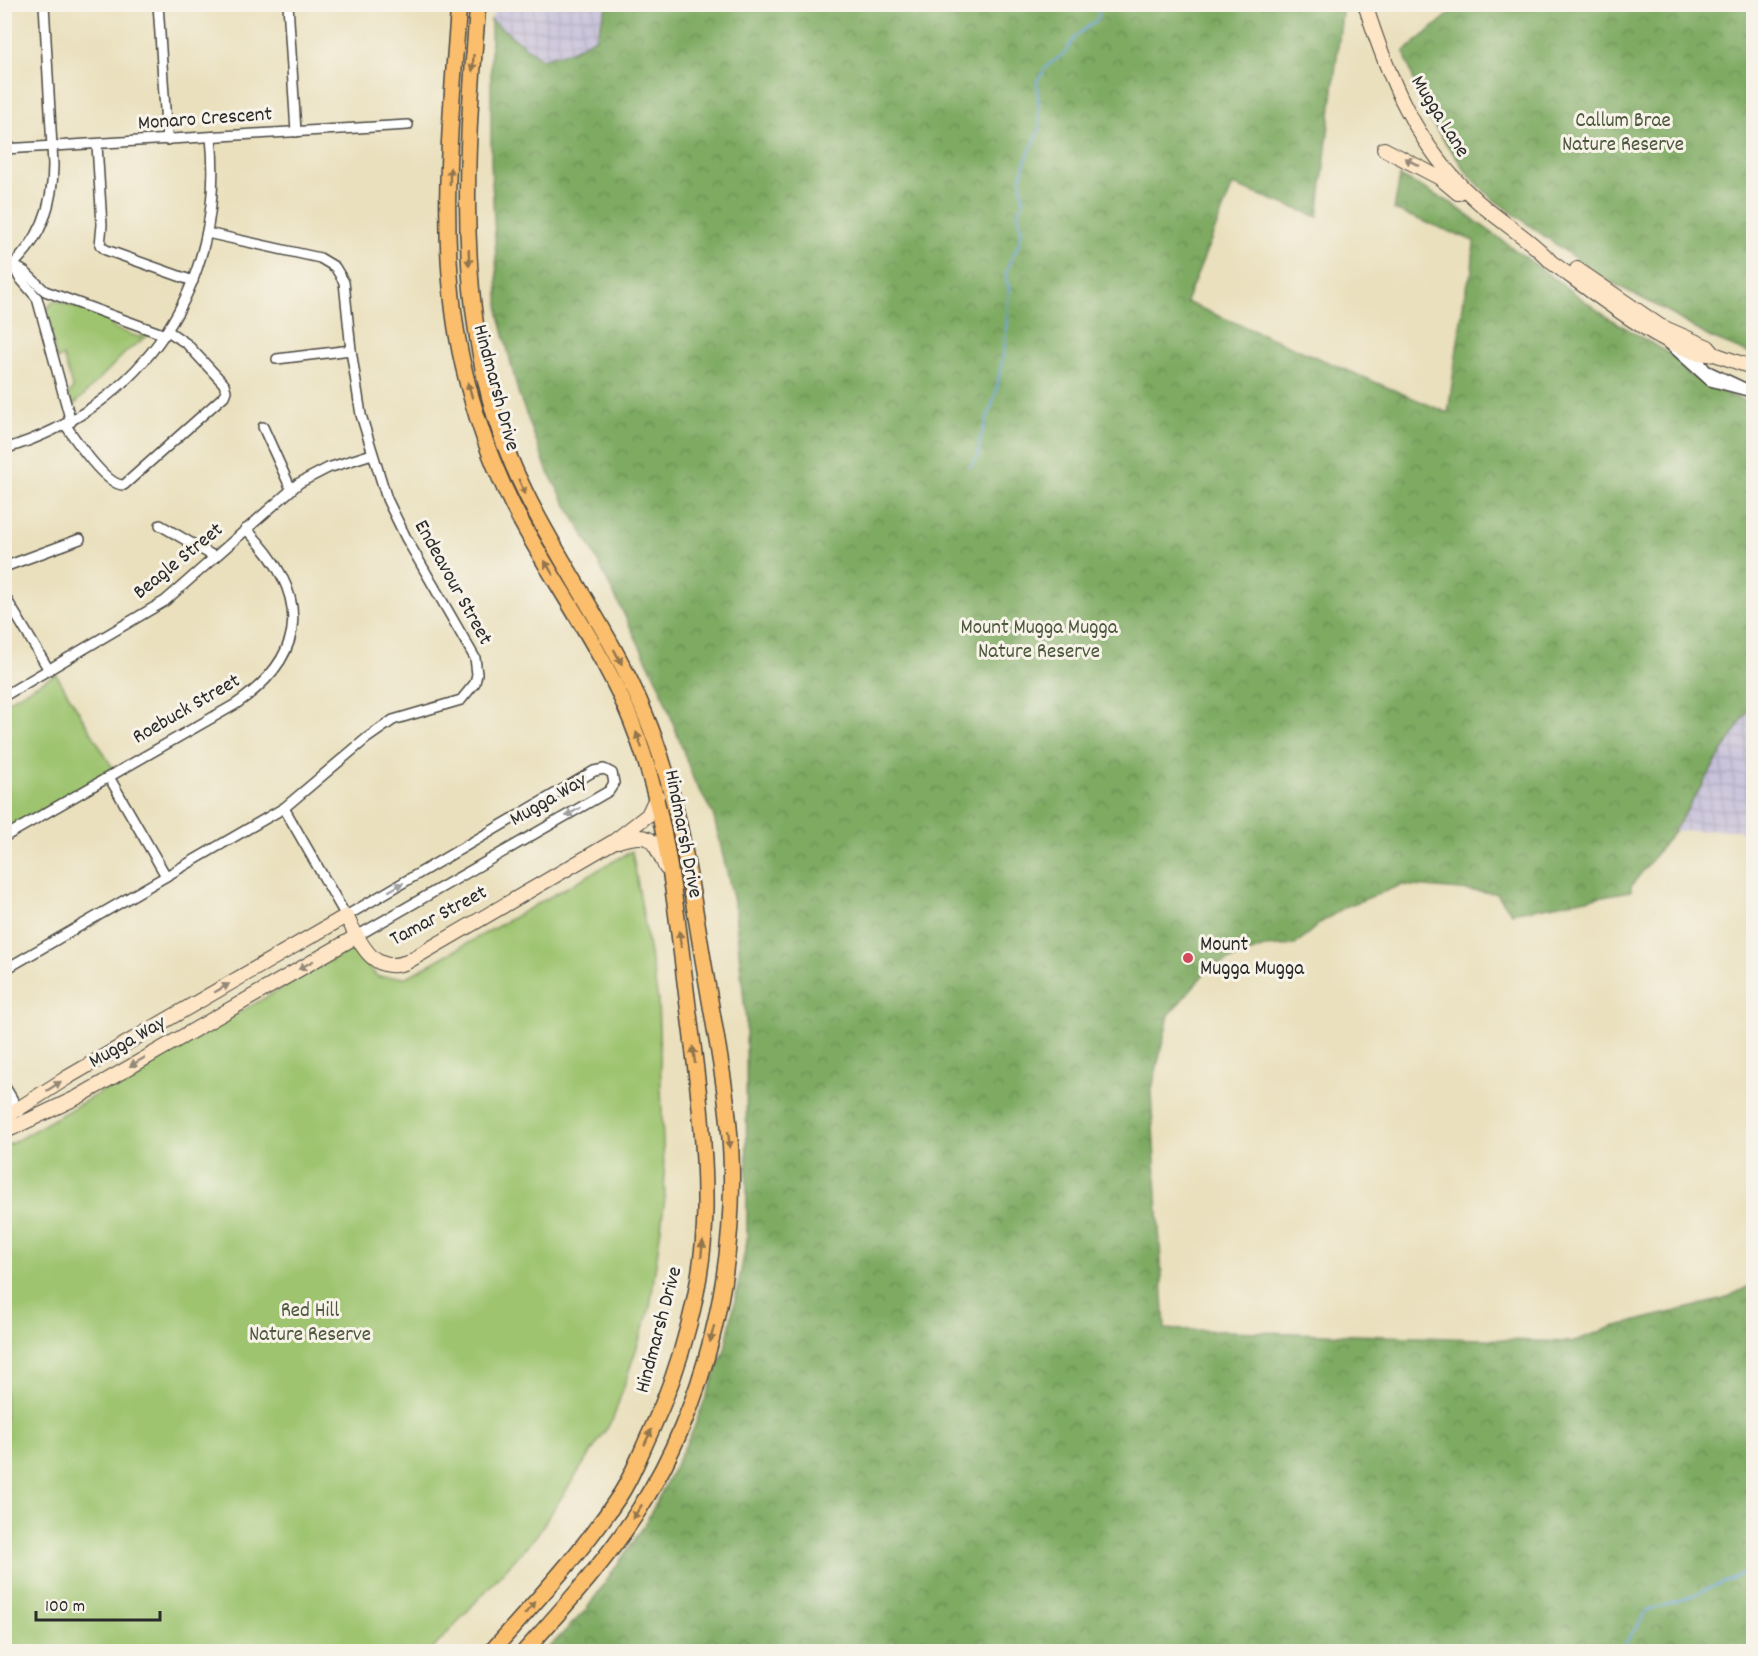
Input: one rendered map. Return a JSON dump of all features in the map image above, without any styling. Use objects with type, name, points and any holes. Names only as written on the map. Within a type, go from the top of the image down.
[{"type":"main road","name":"Hindmarsh Drive","points":[[459,4],[451,131],[450,244],[454,315],[464,368],[480,426],[503,485],[524,527],[610,674],[635,730],[657,796],[673,884],[704,1143],[705,1214],[692,1307],[661,1409],[623,1490],[577,1555],[491,1652]]},
{"type":"main road","name":"Hindmarsh Drive","points":[[478,4],[472,88],[468,250],[471,299],[483,372],[507,452],[527,500],[618,656],[645,713],[668,776],[686,857],[723,1082],[731,1155],[727,1256],[717,1312],[704,1364],[665,1464],[639,1510],[586,1583],[524,1652]]},
{"type":"main road","name":"Mugga Lane","points":[[1365,4],[1389,75],[1419,132],[1460,185],[1495,217],[1541,250],[1551,262],[1663,339],[1708,347],[1714,354],[1754,368]]},
{"type":"main road","points":[[1384,148],[1440,178],[1467,201],[1495,217]]},
{"type":"main road","name":"Mugga Lane","points":[[1541,250],[1555,255],[1687,344]]},
{"type":"main road","name":"Tamar Street","points":[[346,916],[368,954],[377,962],[386,965],[400,964],[613,842],[648,815],[657,796]]},
{"type":"main road","name":"Tamar Street","points":[[613,842],[637,836],[648,837],[657,846],[673,884]]},
{"type":"main road","name":"Mugga Way","points":[[4,1118],[68,1077],[346,916]]},
{"type":"main road","name":"Mugga Way","points":[[4,1132],[78,1096],[357,936]]},
{"type":"street","points":[[4,272],[33,243],[47,213],[53,182],[44,4]]},
{"type":"street","points":[[158,4],[167,140]]},
{"type":"street","points":[[288,4],[296,132]]},
{"type":"street","name":"Monaro Crescent","points":[[4,149],[408,125]]},
{"type":"street","points":[[4,449],[68,423],[123,384],[166,333],[193,281],[207,233],[213,176],[211,137]]},
{"type":"street","points":[[97,145],[102,225],[100,245],[106,250],[193,281]]},
{"type":"street","name":"Endeavour Street","points":[[4,970],[284,808],[393,720],[461,700],[475,683],[477,674],[475,658],[406,538],[387,499],[372,454],[361,415],[344,282],[333,265],[317,257],[207,233]]},
{"type":"street","points":[[13,265],[25,272],[45,291],[166,333],[187,344],[224,384],[226,391],[224,396],[124,485],[114,483],[79,446],[68,423],[37,298],[19,277],[13,265]]},
{"type":"street","points":[[1663,339],[1710,381],[1752,393]]},
{"type":"street","points":[[1687,344],[1706,370],[1743,385],[1752,393]]},
{"type":"street","points":[[277,358],[351,350]]},
{"type":"street","points":[[263,427],[291,489]]},
{"type":"street","name":"Beagle Street","points":[[4,696],[165,601],[291,489],[319,471],[372,454]]},
{"type":"street","points":[[160,525],[215,557]]},
{"type":"street","name":"Roebuck Street","points":[[4,837],[236,704],[263,684],[281,661],[291,629],[290,596],[277,564],[246,529]]},
{"type":"street","points":[[4,567],[80,539]]},
{"type":"street","points":[[4,595],[49,670]]},
{"type":"street","name":"Mugga Way","points":[[346,916],[594,771],[604,769],[612,772],[615,783],[609,791],[357,936]]},
{"type":"street","points":[[109,777],[166,876]]},
{"type":"street","name":"Tamar Street","points":[[284,808],[346,916]]},
{"type":"street","points":[[4,1085],[26,1122]]},
{"type":"shaded area","points":[[496,5],[607,5],[596,38],[571,51],[541,59],[491,20]]},
{"type":"shaded area","points":[[1753,702],[1753,838],[1737,830],[1674,831]]},
{"type":"green space","name":"Mount Mugga Mugga Nature Reserve","points":[[607,5],[1343,5],[1318,217],[1233,185],[1186,302],[1448,413],[1465,291],[1472,271],[1474,241],[1394,210],[1400,176],[1451,203],[1607,317],[1675,357],[1686,373],[1708,386],[1753,404],[1753,702],[1674,831],[1631,886],[1631,891],[1512,913],[1496,893],[1401,885],[1345,907],[1320,923],[1295,945],[1264,947],[1209,968],[1169,1015],[1151,1093],[1165,1329],[1572,1342],[1613,1327],[1724,1299],[1753,1284],[1753,1651],[545,1651],[586,1610],[644,1526],[693,1430],[725,1349],[747,1241],[746,1021],[734,902],[713,814],[694,781],[660,687],[591,548],[547,470],[518,392],[499,315],[491,162],[491,20],[541,59],[571,51],[596,38]]},
{"type":"green space","name":"Callum Brae Nature Reserve","points":[[1460,5],[1753,5],[1753,355],[1709,337],[1663,309],[1601,277],[1489,196],[1465,170],[1426,115],[1404,52]]},
{"type":"green space","points":[[54,300],[111,318],[113,328],[141,338],[143,331],[149,335],[127,351],[73,406],[67,395],[73,389],[63,356],[57,360],[45,312]]},
{"type":"green space","points":[[56,674],[114,770],[11,828],[4,817],[4,703]]},
{"type":"green space","name":"Red Hill Nature Reserve","points":[[632,851],[658,1000],[665,1198],[650,1308],[613,1419],[536,1536],[431,1651],[5,1651],[5,1147],[350,949],[378,977],[407,977]]},
{"type":"waterway","points":[[970,467],[979,455],[980,439],[996,393],[1005,345],[1009,288],[1006,274],[1021,235],[1018,212],[1023,204],[1021,178],[1025,161],[1040,130],[1037,81],[1047,66],[1064,54],[1076,36],[1098,19],[1099,4]]},
{"type":"waterway","points":[[1619,1652],[1648,1611],[1684,1599],[1754,1569]]},
{"type":"place","name":"Mount Mugga Mugga","points":[[1188,958]]}]
